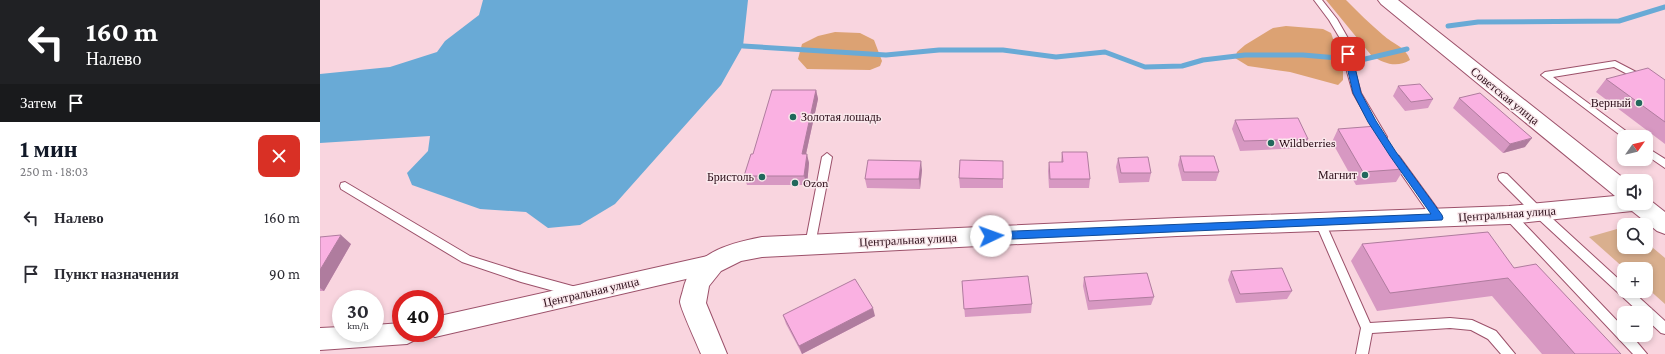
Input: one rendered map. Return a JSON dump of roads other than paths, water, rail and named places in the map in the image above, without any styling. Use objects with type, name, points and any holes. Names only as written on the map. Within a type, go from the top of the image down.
[{"type":"street","name":"Советская улица","points":[[1387,0],[1617,185]]},
{"type":"street","name":"Центральная улица","points":[[444,325],[712,264],[736,252],[762,248],[1320,222],[1509,215],[1617,204]]},
{"type":"street","points":[[1647,210],[1665,225]]},
{"type":"street","points":[[712,264],[697,283],[692,303],[714,354]]},
{"type":"street","points":[[320,339],[392,334]]},
{"type":"lane","points":[[1318,0],[1333,19],[1346,40],[1350,68],[1357,93],[1372,122],[1438,218]]},
{"type":"lane","points":[[1620,130],[1545,75],[1615,64],[1665,91]]},
{"type":"lane","points":[[1653,155],[1665,164]]},
{"type":"lane","points":[[810,245],[827,157]]},
{"type":"lane","points":[[1502,177],[1665,329]]},
{"type":"lane","points":[[345,186],[466,259],[521,277],[583,293]]},
{"type":"lane","points":[[1509,215],[1641,354]]},
{"type":"lane","points":[[1320,222],[1367,328],[1362,354]]},
{"type":"lane","points":[[1367,328],[1450,323],[1472,325],[1492,335],[1509,354]]},
{"type":"water","points":[[483,0],[748,0],[743,46],[721,85],[615,204],[580,225],[548,228],[526,212],[480,209],[412,185],[407,173],[428,151],[430,136],[320,143],[320,74],[390,67],[437,52],[445,41],[479,15]]},
{"type":"waterway","points":[[1448,26],[1478,22],[1619,21],[1665,7]]},
{"type":"waterway","points":[[743,46],[886,55],[939,50],[1003,50],[1056,57],[1105,52],[1145,67],[1182,66],[1203,60],[1245,55],[1303,55],[1361,60],[1407,49]]},
{"type":"place","name":"Верный","points":[[1639,103]]},
{"type":"place","name":"Золотая лошадь","points":[[793,117]]},
{"type":"place","name":"Wildberries","points":[[1271,143]]},
{"type":"place","name":"Магнит","points":[[1365,175]]},
{"type":"place","name":"Бристоль","points":[[762,177]]},
{"type":"place","name":"Ozon","points":[[795,183]]}]
